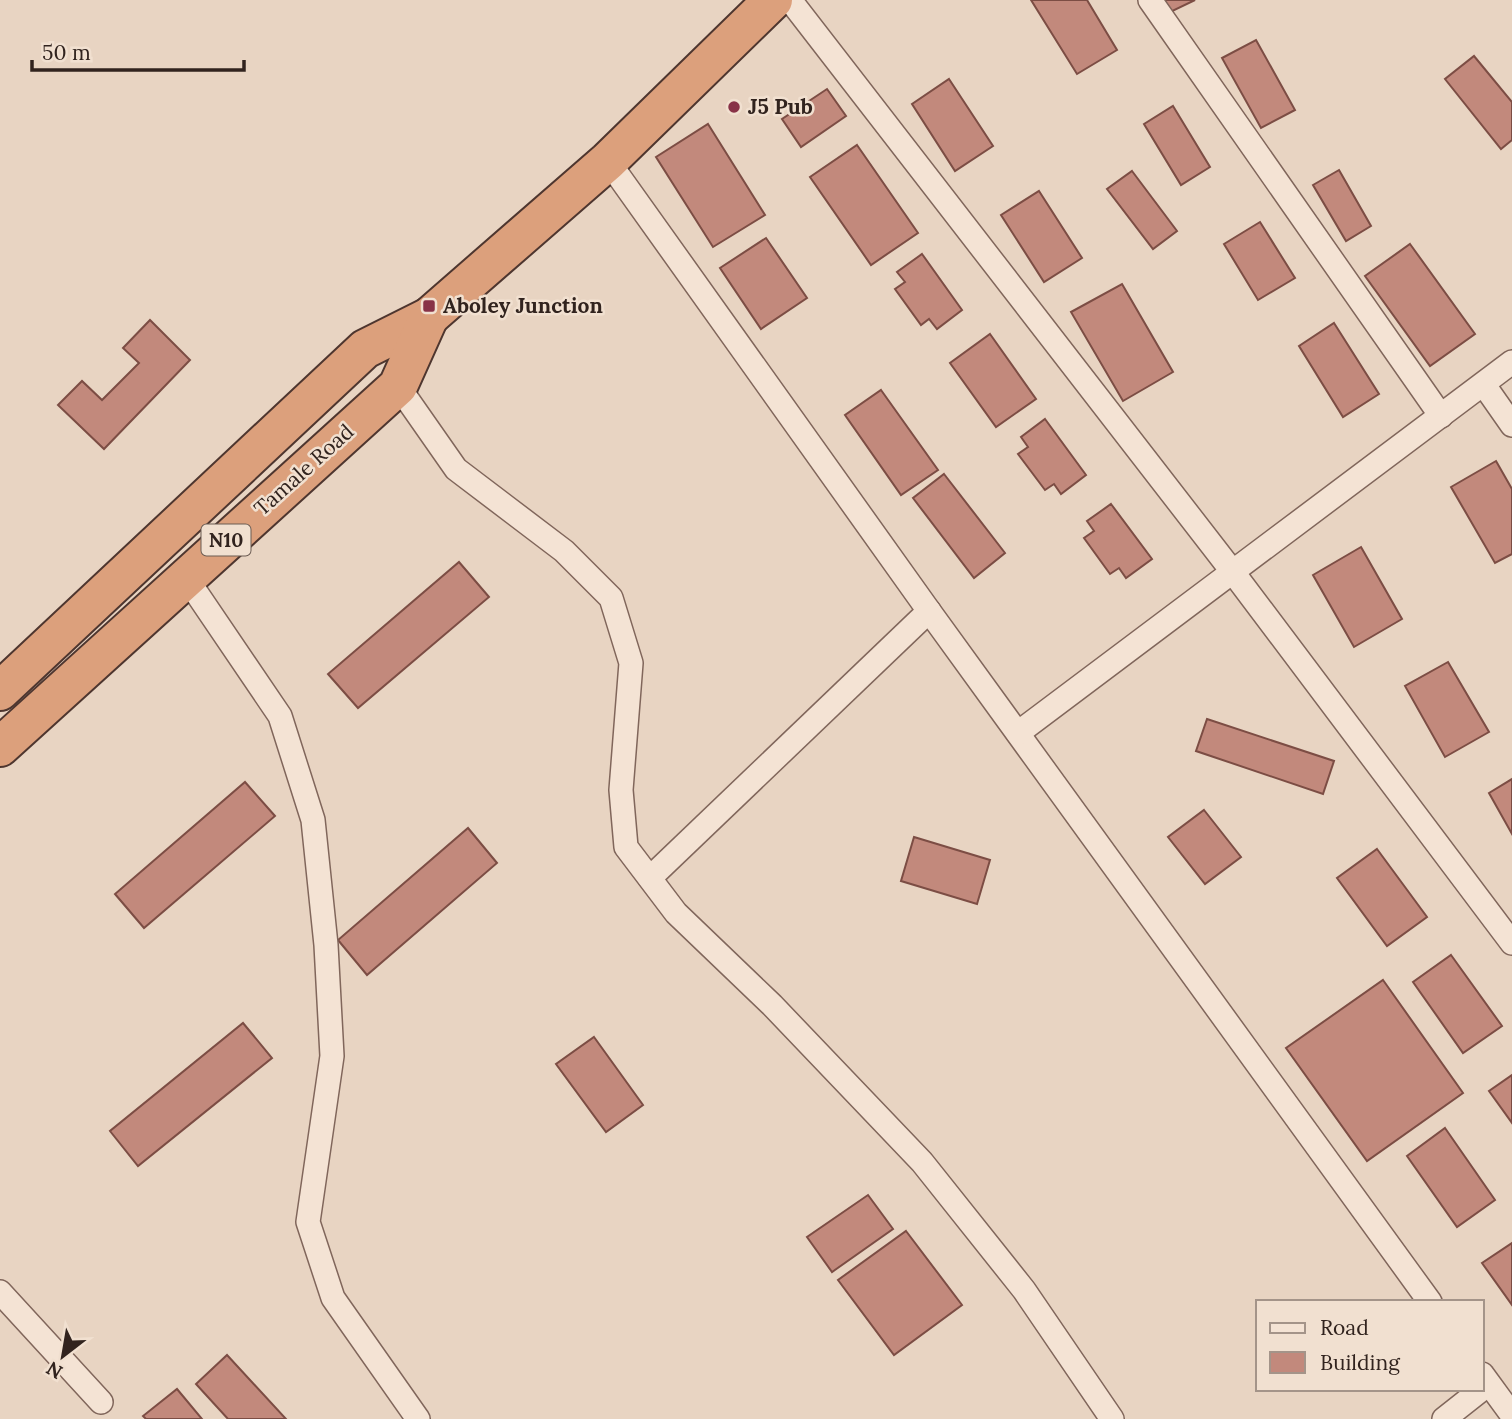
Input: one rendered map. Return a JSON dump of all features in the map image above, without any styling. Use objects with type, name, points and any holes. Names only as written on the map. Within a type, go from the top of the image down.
[{"type":"highway","name":"Tamale Road","points":[[0,691],[365,349],[429,317],[608,160],[773,0]]},
{"type":"highway","name":"Tamale Road","points":[[0,747],[185,576],[398,386],[429,317]]},
{"type":"street","points":[[790,0],[1232,570],[1512,943]]},
{"type":"street","points":[[1150,0],[1441,416]]},
{"type":"street","points":[[608,160],[929,611],[1429,1300]]},
{"type":"street","points":[[1018,733],[1512,362]]},
{"type":"street","points":[[1484,385],[1512,425]]},
{"type":"street","points":[[398,386],[456,469],[564,551],[611,598],[631,663],[621,790],[626,846],[676,913],[772,1005],[922,1162],[1024,1290],[1112,1419]]},
{"type":"street","points":[[185,576],[280,716],[313,820],[326,945],[332,1056],[308,1222],[333,1298],[418,1419]]},
{"type":"street","points":[[650,878],[929,611]]},
{"type":"street","points":[[0,1292],[101,1402]]},
{"type":"street","points":[[1484,1384],[1512,1415]]},
{"type":"street","points":[[1444,1419],[1476,1391]]},
{"type":"building","points":[[1031,0],[1087,0],[1117,50],[1077,74]]},
{"type":"building","points":[[1155,0],[1195,0],[1162,16]]},
{"type":"building","points":[[1256,40],[1295,110],[1261,128],[1222,58]]},
{"type":"building","points":[[1474,56],[1512,102],[1512,140],[1501,149],[1445,79]]},
{"type":"building","points":[[949,79],[993,146],[955,171],[912,104]]},
{"type":"building","points":[[827,89],[846,116],[801,147],[782,119]]},
{"type":"building","points":[[1173,106],[1210,167],[1181,185],[1144,124]]},
{"type":"building","points":[[708,124],[765,215],[713,247],[656,157]]},
{"type":"building","points":[[857,145],[918,233],[871,265],[810,177]]},
{"type":"building","points":[[1339,170],[1371,226],[1346,241],[1313,185]]},
{"type":"building","points":[[1132,171],[1177,231],[1153,249],[1107,189]]},
{"type":"building","points":[[1039,191],[1082,258],[1044,282],[1001,215]]},
{"type":"building","points":[[1260,222],[1295,278],[1258,300],[1224,244]]},
{"type":"building","points":[[766,238],[807,298],[761,329],[720,268]]},
{"type":"building","points":[[1410,244],[1475,334],[1430,366],[1365,276]]},
{"type":"building","points":[[922,254],[962,310],[937,329],[929,319],[921,325],[895,289],[905,282],[897,272]]},
{"type":"building","points":[[1122,284],[1173,372],[1123,401],[1071,312]]},
{"type":"building","points":[[150,320],[190,360],[104,449],[58,405],[82,381],[102,400],[139,363],[123,348]]},
{"type":"building","points":[[1334,323],[1379,394],[1343,417],[1299,346]]},
{"type":"building","points":[[990,334],[1036,399],[996,427],[950,363]]},
{"type":"building","points":[[881,390],[938,470],[901,495],[845,415]]},
{"type":"building","points":[[1045,419],[1086,475],[1061,494],[1054,484],[1045,490],[1018,454],[1028,447],[1021,437]]},
{"type":"building","points":[[1496,461],[1512,489],[1512,554],[1495,563],[1451,487]]},
{"type":"building","points":[[944,474],[1005,553],[974,578],[913,498]]},
{"type":"building","points":[[1111,504],[1152,559],[1126,578],[1119,568],[1110,574],[1084,538],[1094,531],[1087,521]]},
{"type":"building","points":[[1361,547],[1402,619],[1354,647],[1313,575]]},
{"type":"building","points":[[459,562],[489,597],[358,708],[328,674]]},
{"type":"building","points":[[1448,662],[1489,732],[1445,757],[1405,686]]},
{"type":"building","points":[[1207,719],[1334,761],[1323,794],[1196,751]]},
{"type":"building","points":[[1512,779],[1512,834],[1489,793]]},
{"type":"building","points":[[245,782],[275,816],[144,928],[115,894]]},
{"type":"building","points":[[1204,810],[1241,857],[1205,884],[1168,837]]},
{"type":"building","points":[[468,828],[497,863],[367,975],[338,940]]},
{"type":"building","points":[[914,837],[990,860],[977,904],[901,881]]},
{"type":"building","points":[[1377,849],[1427,917],[1387,946],[1337,878]]},
{"type":"building","points":[[1451,955],[1502,1026],[1463,1053],[1413,982]]},
{"type":"building","points":[[1383,980],[1463,1093],[1367,1161],[1286,1048]]},
{"type":"building","points":[[243,1023],[272,1058],[138,1166],[110,1131]]},
{"type":"building","points":[[594,1037],[643,1105],[606,1132],[556,1064]]},
{"type":"building","points":[[1512,1075],[1512,1123],[1489,1091]]},
{"type":"building","points":[[1445,1128],[1495,1200],[1457,1227],[1407,1156]]},
{"type":"building","points":[[868,1195],[893,1229],[832,1272],[807,1237]]},
{"type":"building","points":[[906,1231],[962,1305],[894,1355],[838,1280]]},
{"type":"building","points":[[1512,1243],[1512,1305],[1482,1263]]},
{"type":"building","points":[[227,1355],[286,1419],[228,1419],[196,1384]]},
{"type":"building","points":[[177,1389],[202,1419],[146,1419],[143,1416]]},
{"type":"place","name":"J5 Pub","points":[[734,107]]},
{"type":"place","name":"Aboley Junction","points":[[429,306]]}]
